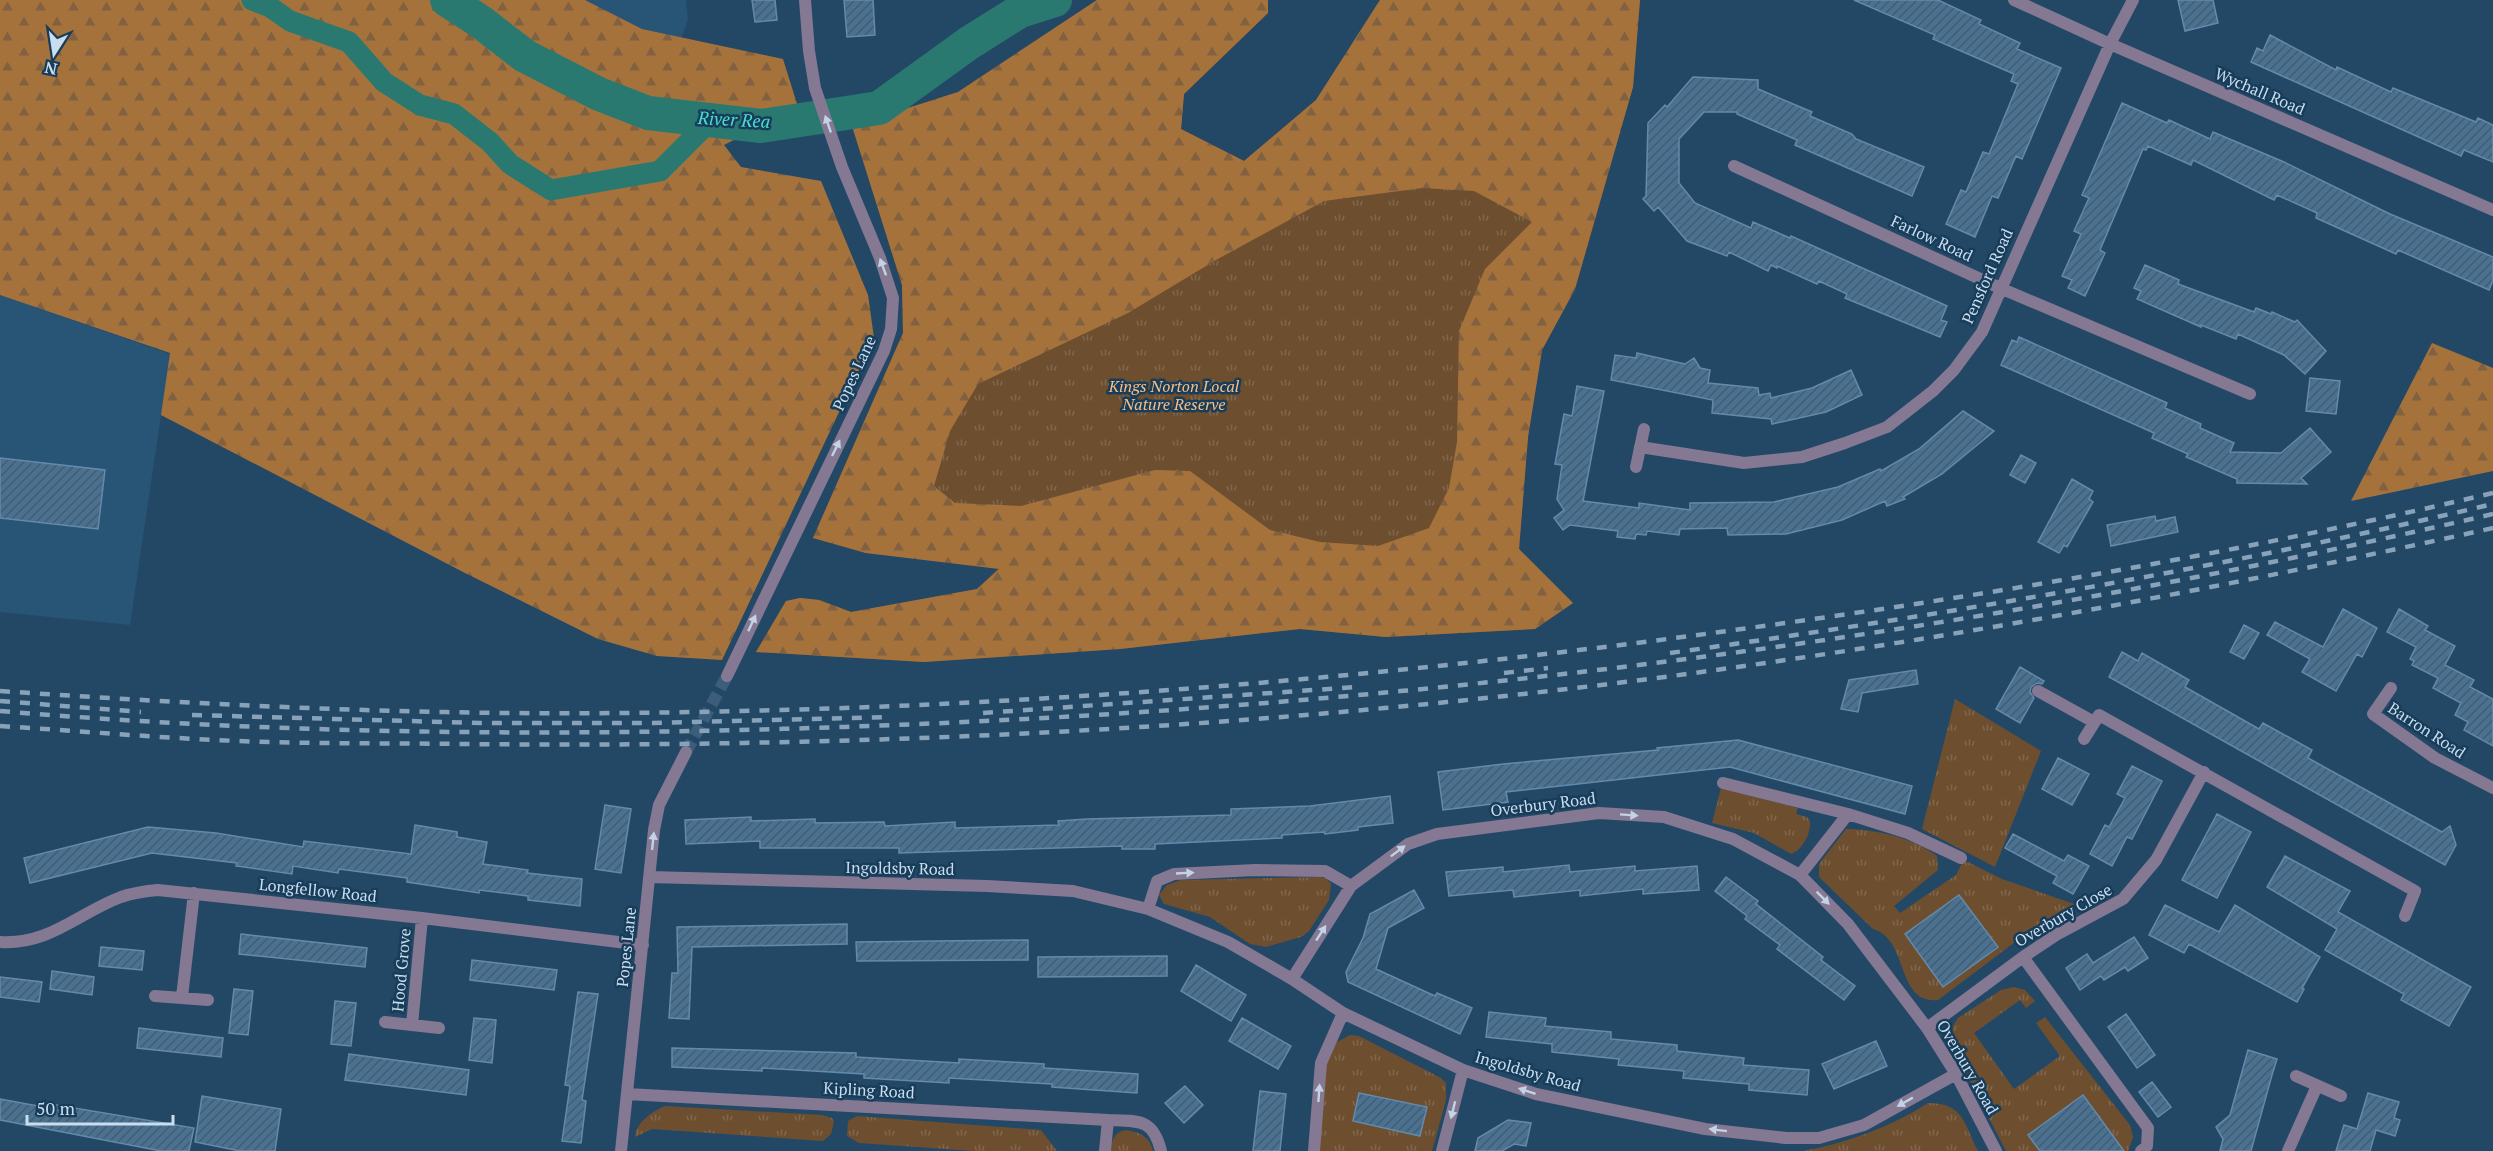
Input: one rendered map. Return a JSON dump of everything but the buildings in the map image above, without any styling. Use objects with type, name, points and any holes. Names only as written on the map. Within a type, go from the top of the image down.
[{"type":"street","name":"Popes Lane","points":[[727,676],[884,351],[891,329],[894,308],[891,288],[818,95],[812,67],[805,0]]},
{"type":"street","name":"Wychall Road","points":[[2014,0],[2493,210]]},
{"type":"street","name":"Pensford Road","points":[[1640,447],[1744,462],[1802,457],[1887,427],[1934,390],[1954,370],[1982,332],[2110,44],[2133,0]]},
{"type":"street","name":"Farlow Road","points":[[1734,166],[2000,288],[2250,394]]},
{"type":"street","points":[[1636,467],[1644,429]]},
{"type":"street","name":"Barron Road","points":[[2391,688],[2373,714],[2434,758],[2493,788]]},
{"type":"street","points":[[2038,691],[2094,722]]},
{"type":"street","points":[[2085,739],[2098,715],[2204,772],[2415,891],[2405,916]]},
{"type":"street","name":"Popes Lane","points":[[621,1151],[649,877],[659,805],[686,752]]},
{"type":"street","name":"Overbury Close","points":[[1927,1028],[2056,935],[2124,899],[2156,860],[2204,772]]},
{"type":"street","points":[[1723,783],[1848,814],[1908,833],[1961,858]]},
{"type":"street","name":"Overbury Road","points":[[1292,979],[1351,886],[1408,844],[1437,834],[1599,813],[1664,817],[1732,839],[1800,875],[1848,924],[1927,1028],[1956,1074],[1996,1151]]},
{"type":"street","points":[[1800,875],[1848,814]]},
{"type":"street","points":[[1148,909],[1157,881],[1174,874],[1255,870],[1325,871],[1351,886]]},
{"type":"street","name":"Ingoldsby Road","points":[[649,877],[987,886],[1073,891],[1148,909],[1228,942],[1292,979],[1343,1013],[1463,1070],[1536,1094],[1705,1129],[1786,1138],[1819,1138],[1864,1125],[1956,1074]]},
{"type":"street","name":"Longfellow Road","points":[[0,942],[29,940],[50,934],[122,896],[158,890],[422,918],[643,945]]},
{"type":"street","points":[[182,997],[194,893]]},
{"type":"street","name":"Hood Grove","points":[[412,1024],[422,918]]},
{"type":"street","points":[[2023,957],[2148,1128],[2147,1146],[2141,1151]]},
{"type":"street","points":[[155,996],[208,1000]]},
{"type":"street","points":[[1314,1151],[1321,1063],[1343,1013]]},
{"type":"street","name":"Hood Grove","points":[[385,1022],[439,1028]]},
{"type":"street","points":[[1442,1151],[1463,1070]]},
{"type":"street","points":[[2296,1076],[2341,1096]]},
{"type":"street","points":[[2288,1151],[2317,1086]]},
{"type":"street","name":"Kipling Road","points":[[627,1094],[1140,1122],[1149,1125],[1157,1136],[1161,1151]]},
{"type":"street","points":[[1105,1151],[1108,1120]]},
{"type":"shaded area","points":[[585,0],[686,0],[688,20],[681,38],[642,29]]},
{"type":"shaded area","points":[[0,295],[170,354],[130,625],[0,612]]},
{"type":"green space","points":[[0,0],[585,0],[642,29],[783,59],[802,120],[761,126],[724,145],[741,167],[821,181],[868,295],[874,338],[722,660],[657,656],[598,639],[465,573],[161,415],[170,353],[0,295]]},
{"type":"green space","name":"Kings Norton Local Nature Reserve","points":[[1097,0],[1268,0],[1268,13],[1184,94],[1181,129],[1244,161],[1316,100],[1380,0],[1640,0],[1633,87],[1575,289],[1542,350],[1528,437],[1519,549],[1573,603],[1535,629],[1386,637],[1300,629],[1120,649],[924,662],[756,652],[786,601],[800,598],[819,600],[851,612],[977,589],[999,568],[866,553],[813,538],[903,333],[902,285],[852,126],[958,92]]},
{"type":"green space","name":"Kings Norton Local Nature Reserve","points":[[1097,0],[1268,0],[1268,13],[1184,94],[1181,129],[1244,161],[1316,100],[1380,0],[1640,0],[1633,87],[1575,289],[1542,350],[1528,437],[1519,549],[1573,603],[1535,629],[1386,637],[1300,629],[1120,649],[924,662],[756,652],[786,601],[800,598],[819,600],[851,612],[977,589],[999,569],[866,553],[813,538],[903,333],[902,285],[852,126],[958,92]],"holes":[[[1422,188],[1474,191],[1532,222],[1485,269],[1459,331],[1457,442],[1449,488],[1429,528],[1378,546],[1320,542],[1270,530],[1190,471],[1155,470],[1021,506],[955,503],[934,486],[950,431],[978,384],[1128,313],[1216,260],[1324,201]]]},
{"type":"green space","points":[[2432,343],[2493,368],[2493,471],[2351,501]]},
{"type":"green space","points":[[1955,699],[2041,751],[1995,867],[1922,829]]},
{"type":"green space","points":[[1721,788],[1798,808],[1796,814],[1807,817],[1810,821],[1808,836],[1803,845],[1791,854],[1754,833],[1712,823]]},
{"type":"green space","points":[[1846,829],[1894,836],[1917,844],[1937,856],[1938,870],[1894,906],[1900,913],[1956,875],[1962,863],[1968,862],[2002,879],[2077,905],[2043,921],[1938,1000],[1924,999],[1908,982],[1893,945],[1885,935],[1873,929],[1819,877],[1819,864]]},
{"type":"green space","points":[[1326,878],[1331,884],[1329,900],[1309,931],[1301,937],[1266,947],[1250,944],[1210,917],[1164,904],[1159,895],[1167,885],[1181,880]]},
{"type":"green space","points":[[2014,987],[2025,990],[2035,1001],[2026,1008],[2020,1000],[1974,1033],[2014,1089],[2060,1056],[2036,1023],[2045,1017],[2130,1125],[2133,1137],[2128,1151],[2006,1151],[1952,1046],[1953,1026],[1958,1018],[2001,990]]},
{"type":"green space","points":[[1350,1035],[1359,1036],[1441,1078],[1446,1083],[1446,1100],[1432,1151],[1317,1151],[1325,1066],[1337,1042]]},
{"type":"green space","points":[[1928,1103],[1940,1104],[1956,1111],[1966,1124],[1978,1151],[1803,1151],[1868,1133],[1899,1120]]},
{"type":"green space","points":[[665,1106],[822,1115],[832,1118],[834,1122],[831,1134],[823,1141],[652,1129],[635,1137],[638,1127],[646,1118]]},
{"type":"green space","points":[[857,1116],[1041,1130],[1057,1151],[974,1151],[859,1143],[847,1136],[848,1121]]},
{"type":"green space","points":[[1126,1130],[1144,1136],[1153,1151],[1110,1151],[1114,1137]]},
{"type":"waterway","points":[[252,0],[270,7],[290,21],[349,42],[384,82],[420,105],[454,114],[490,142],[510,164],[551,190],[660,171],[712,119]]},
{"type":"waterway","name":"River Rea","points":[[447,0],[481,22],[525,56],[599,94],[648,113],[761,126],[879,108],[969,43],[1020,11],[1055,0]]},
{"type":"tunnel","points":[[686,752],[727,676]]},
{"type":"railway","points":[[0,691],[308,708],[617,713],[901,706],[1184,689],[1468,663],[1843,615],[2122,570],[2308,534],[2493,493]]},
{"type":"railway","points":[[1670,653],[1877,623],[2083,588],[2289,549],[2493,504]]},
{"type":"railway","points":[[0,711],[336,730],[559,732],[895,725],[1097,715],[1298,700],[1499,681],[1699,657],[1899,629],[2097,595],[2296,557],[2493,514]]},
{"type":"railway","points":[[0,726],[267,742],[614,744],[762,743],[911,738],[1207,723],[1502,696],[1649,679],[1861,649],[2073,613],[2283,573],[2493,528]]},
{"type":"railway","points":[[1504,673],[1548,668]]},
{"type":"railway","points":[[983,713],[1357,687]]},
{"type":"railway","points":[[0,701],[141,712]]},
{"type":"railway","points":[[192,715],[480,723],[652,723],[890,717]]}]
